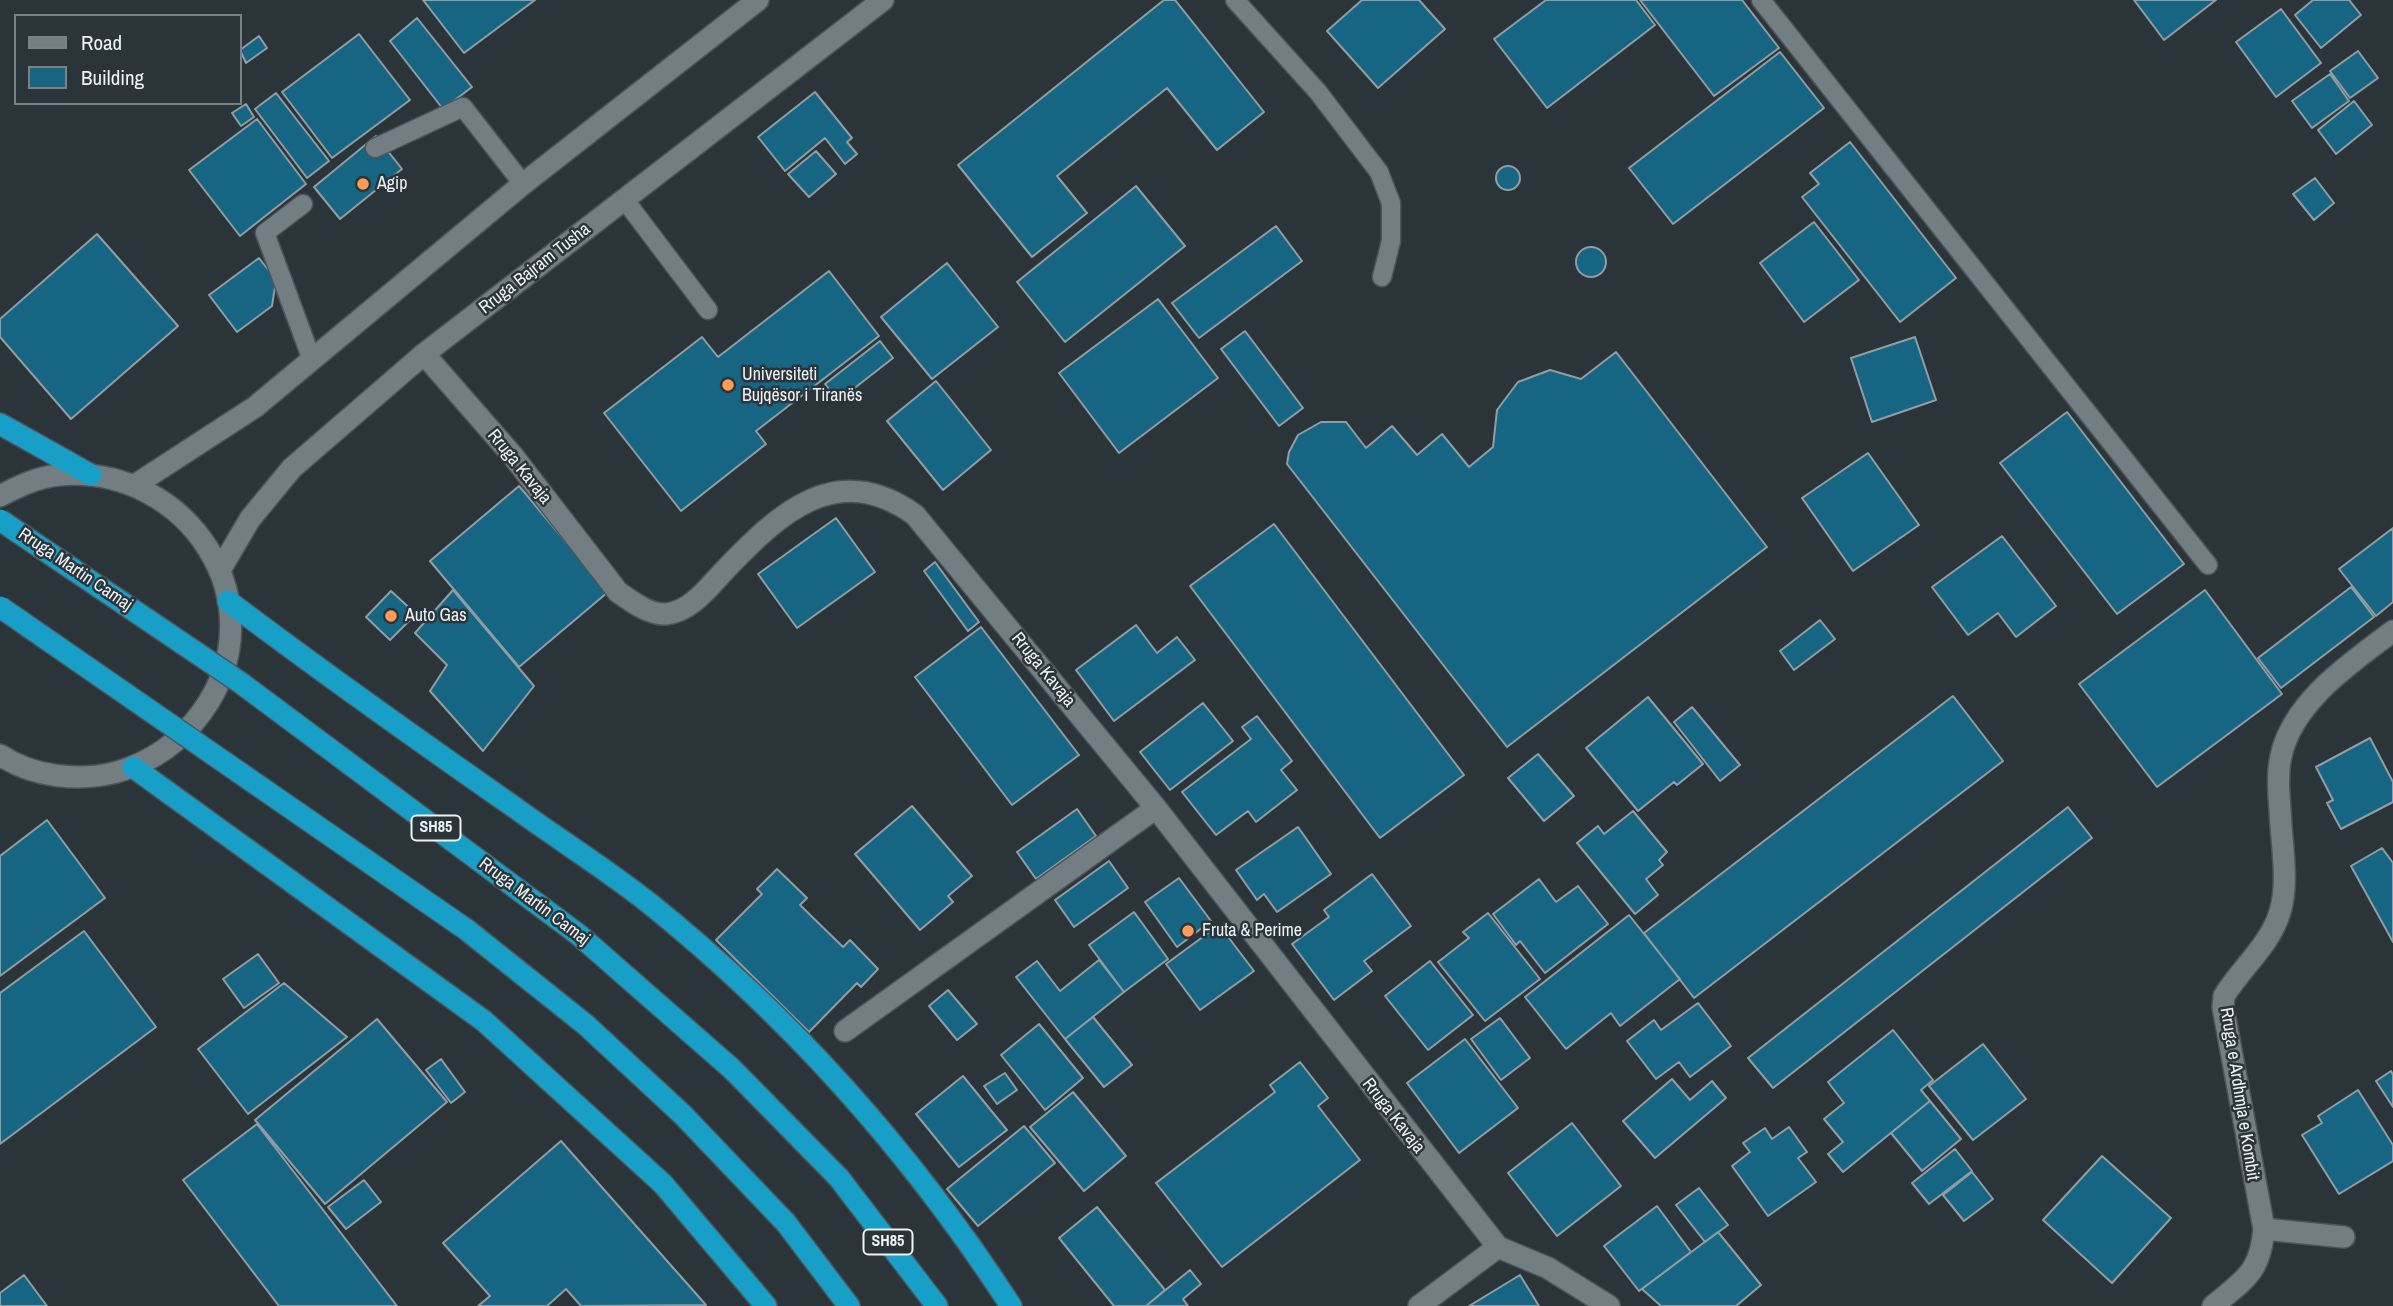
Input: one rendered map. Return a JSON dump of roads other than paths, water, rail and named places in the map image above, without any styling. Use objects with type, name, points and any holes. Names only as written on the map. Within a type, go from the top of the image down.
[{"type":"highway","points":[[0,424],[91,475]]},
{"type":"highway","name":"Rruga Martin Camaj","points":[[0,520],[241,682],[579,935],[732,1069],[839,1178],[937,1306]]},
{"type":"highway","points":[[229,601],[325,674],[648,903],[775,1015],[871,1114],[963,1232],[1010,1306]]},
{"type":"highway","points":[[0,607],[467,930],[586,1025],[683,1115],[786,1223],[849,1306]]},
{"type":"highway","points":[[133,767],[484,1021],[663,1184],[766,1306]]},
{"type":"street","points":[[135,485],[221,431],[312,360],[523,184],[758,0]]},
{"type":"street","name":"Rruga Bajram Tusha","points":[[220,570],[250,519],[292,468],[424,354],[883,0]]},
{"type":"street","name":"Rruga Kavaja","points":[[424,354],[513,456],[618,592],[638,606],[663,615],[682,610],[749,544],[808,502],[835,490],[865,490],[891,498],[915,515],[1156,808],[1498,1247],[1548,1268],[1609,1306]]},
{"type":"street","points":[[0,496],[25,483],[58,475],[91,475],[135,485],[162,499],[186,518],[206,543],[220,570],[229,601],[228,647],[224,669],[210,701],[190,729],[164,750],[133,767],[81,777],[29,769],[0,755]]},
{"type":"street","name":"Rruga e Ardhmja e Kombit","points":[[2213,1306],[2244,1280],[2261,1256],[2263,1229],[2223,1007],[2224,996],[2272,932],[2281,910],[2283,848],[2279,773],[2288,735],[2298,717],[2343,669],[2393,631]]},
{"type":"street","points":[[845,1031],[1156,808]]},
{"type":"street","points":[[2263,1229],[2344,1237]]},
{"type":"street","points":[[1419,1306],[1498,1247]]},
{"type":"lane","points":[[1235,0],[1318,92],[1379,172],[1391,203],[1391,241],[1382,277]]},
{"type":"lane","points":[[1760,0],[2208,565]]},
{"type":"lane","points":[[375,148],[463,107],[523,184]]},
{"type":"lane","points":[[624,199],[708,310]]},
{"type":"lane","points":[[303,204],[265,233],[312,360]]},
{"type":"place","name":"Agip","points":[[363,184]]},
{"type":"place","name":"Universiteti Bujqësor i Tiranës","points":[[728,385]]},
{"type":"place","name":"Auto Gas","points":[[391,616]]},
{"type":"place","name":"Fruta & Perime","points":[[1188,931]]}]
